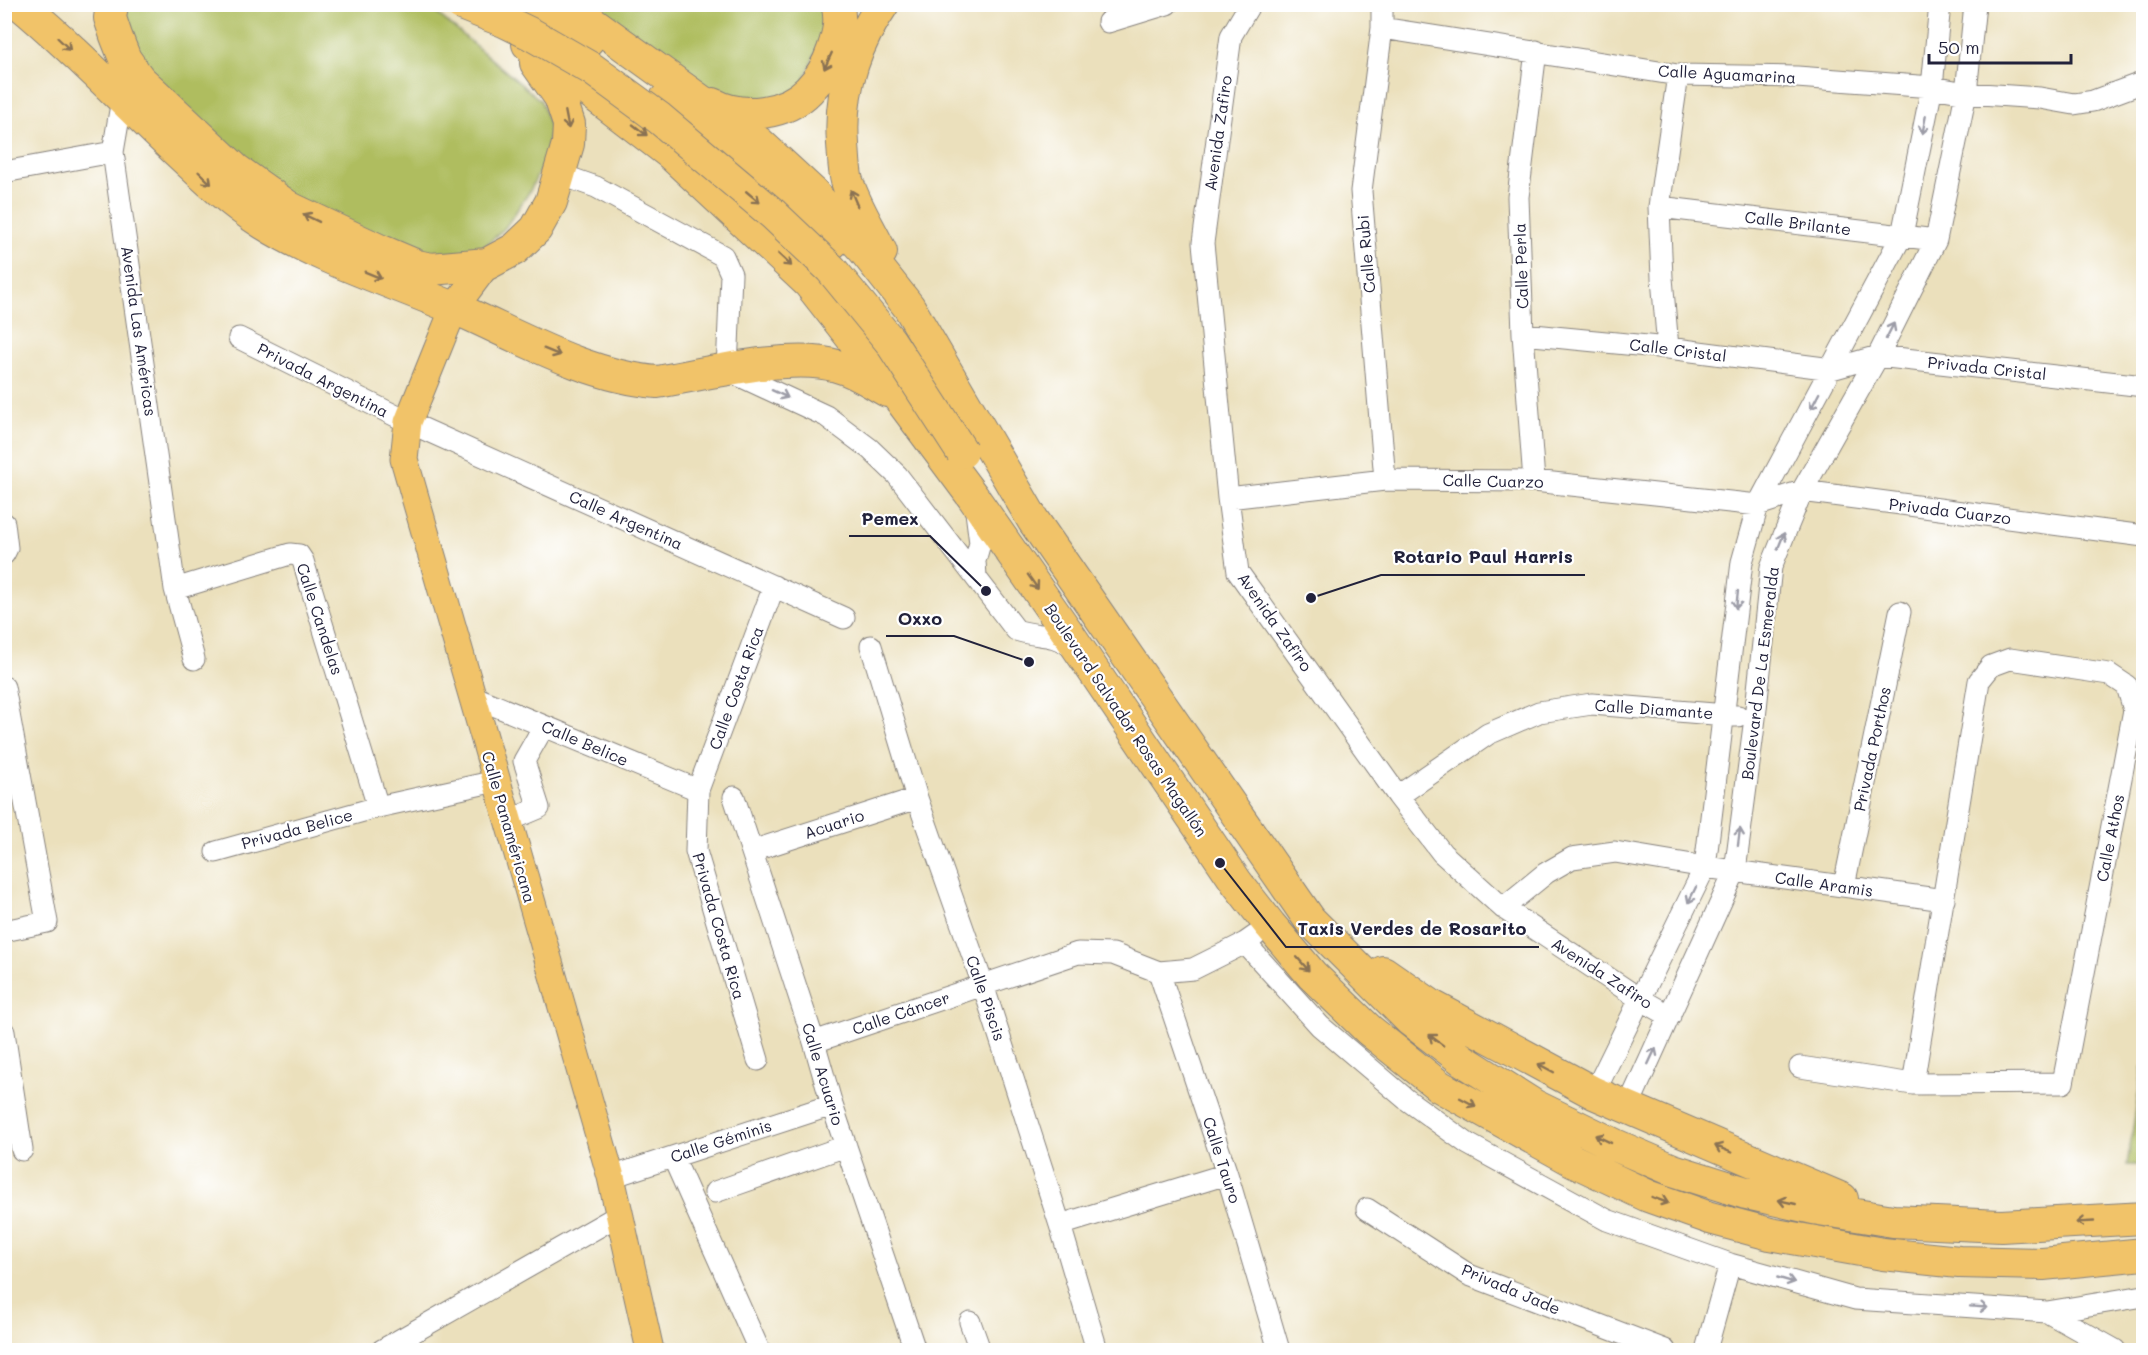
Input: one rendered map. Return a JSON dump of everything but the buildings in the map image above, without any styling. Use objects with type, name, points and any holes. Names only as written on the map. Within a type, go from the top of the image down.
[{"type":"highway","points":[[20,4],[235,169],[290,208],[379,250],[417,266],[431,269],[487,264],[515,249],[536,230],[551,202],[568,144],[569,124],[560,98],[534,61],[473,6]]},
{"type":"highway","points":[[112,4],[110,18],[125,59],[130,89],[213,186],[262,223],[318,253],[610,374],[638,381],[657,382],[781,363],[813,362],[837,365],[900,399]]},
{"type":"highway","points":[[518,4],[584,38],[607,54],[763,177],[826,236],[864,277],[904,332],[970,450],[1007,546]]},
{"type":"highway","points":[[675,83],[719,107],[746,113],[768,112],[788,105],[808,92],[821,76],[839,33],[837,4]]},
{"type":"highway","points":[[883,4],[868,25],[848,76],[842,125],[844,157],[847,180],[856,203],[909,307],[1033,520],[1310,920],[1410,1020],[1464,1061],[1535,1106],[1673,1170],[1746,1193],[1813,1208],[1893,1221],[2001,1226],[2144,1218]]},
{"type":"highway","points":[[568,5],[759,143],[812,192],[864,250],[909,307]]},
{"type":"highway","points":[[473,6],[531,34],[592,69],[659,118],[773,214],[831,269],[890,341],[970,450],[1033,520]]},
{"type":"highway","name":"Boulevard Salvador Rosas Magallón","points":[[473,6],[680,162],[809,283],[973,497],[1084,656],[1237,882],[1257,934],[1312,975],[1369,1030],[1439,1086],[1574,1161],[1648,1196],[1710,1218],[1770,1234],[1883,1254],[1959,1262],[2043,1264],[2144,1254]]},
{"type":"highway","points":[[1310,920],[1432,1006],[1594,1093],[1893,1221]]},
{"type":"main road","name":"Calle Panaméricana","points":[[487,264],[454,308],[408,422],[404,459],[611,1177],[650,1350]]},
{"type":"main road","points":[[431,269],[454,308]]},
{"type":"street","points":[[1108,22],[1167,4]]},
{"type":"street","name":"Avenida Zafiro","points":[[1250,4],[1231,36],[1203,243],[1228,498],[1238,572],[1398,796],[1442,853],[1503,908],[1670,1017]]},
{"type":"street","points":[[1382,4],[1382,28]]},
{"type":"street","name":"Boulevard De La Esmeralda","points":[[1594,1093],[1705,867],[1742,562],[1758,505],[1902,235],[1932,87],[1940,4]]},
{"type":"street","name":"Boulevard De La Esmeralda","points":[[1627,1109],[1735,871],[1755,718],[1771,567],[1802,492],[1878,356],[1936,240],[1966,93],[1975,4]]},
{"type":"street","name":"Calle Aguamarina","points":[[1382,28],[1678,75],[1797,77],[1932,87],[1966,93],[2040,98],[2074,104],[2093,101],[2144,82]]},
{"type":"street","name":"Calle Rubi","points":[[1382,28],[1361,191],[1385,480]]},
{"type":"street","name":"Calle Perla","points":[[1534,481],[1523,334],[1518,197],[1536,51]]},
{"type":"street","points":[[1668,348],[1659,207],[1678,75]]},
{"type":"street","name":"Avenida Las Américas","points":[[130,89],[113,152],[175,589],[195,659]]},
{"type":"street","points":[[4,172],[113,152]]},
{"type":"street","points":[[559,174],[596,187],[723,256],[731,274],[727,370],[826,416],[870,449],[897,475],[1016,630],[1050,635],[1064,641],[1084,656]]},
{"type":"street","name":"Calle Brilante","points":[[1659,207],[1936,240]]},
{"type":"street","name":"Calle Cristal","points":[[1523,334],[1668,348],[1832,369]]},
{"type":"street","name":"Privada Argentina","points":[[239,338],[408,422]]},
{"type":"street","name":"Privada Cristal","points":[[1832,369],[1878,356],[2144,386]]},
{"type":"street","name":"Calle Argentina","points":[[408,422],[844,618]]},
{"type":"street","name":"Calle Cuarzo","points":[[1228,498],[1385,480],[1534,481],[1758,505]]},
{"type":"street","name":"Privada Cuarzo","points":[[1758,505],[1802,492],[2144,536]]},
{"type":"street","points":[[973,497],[977,511],[980,543],[975,561],[976,577]]},
{"type":"street","points":[[4,523],[7,548],[4,554]]},
{"type":"street","name":"Calle Candelas","points":[[175,589],[290,554],[298,555],[303,561],[378,807]]},
{"type":"street","name":"Calle Costa Rica","points":[[698,790],[774,586]]},
{"type":"street","name":"Privada Porthos","points":[[1844,886],[1900,612]]},
{"type":"street","name":"Calle Piscis","points":[[871,646],[917,798],[983,985],[1060,1225],[1097,1350]]},
{"type":"street","name":"Calle Athos","points":[[1800,1067],[1913,1084],[2063,1083],[2134,710],[2127,686],[2109,674],[2010,659],[1991,666],[1979,681],[1913,1084]]},
{"type":"street","points":[[4,687],[47,922],[4,931]]},
{"type":"street","name":"Calle Belice","points":[[472,696],[698,790]]},
{"type":"street","name":"Calle Diamante","points":[[1398,796],[1488,734],[1539,712],[1592,704],[1755,718]]},
{"type":"street","points":[[508,821],[538,808],[524,761],[544,726]]},
{"type":"street","points":[[378,807],[496,781]]},
{"type":"street","name":"Privada Costa Rica","points":[[698,790],[696,851],[758,1060]]},
{"type":"street","name":"Calle Acuario","points":[[735,797],[814,1042],[832,1106],[915,1350]]},
{"type":"street","name":"Acuario","points":[[752,850],[917,798]]},
{"type":"street","name":"Privada Belice","points":[[216,852],[378,807]]},
{"type":"street","name":"Calle Aramis","points":[[1503,908],[1546,873],[1572,858],[1615,852],[1705,867],[1944,900]]},
{"type":"street","points":[[1159,972],[1193,969],[1257,934],[1320,1026],[1406,1099],[1468,1144],[1607,1220],[1730,1264],[1855,1299],[2047,1312],[2144,1296]]},
{"type":"street","name":"Calle Cáncer","points":[[814,1042],[1078,953],[1113,954],[1159,972]]},
{"type":"street","name":"Calle Tauro","points":[[1159,972],[1227,1174],[1279,1350]]},
{"type":"street","points":[[4,1032],[22,1150]]},
{"type":"street","name":"Calle Géminis","points":[[611,1177],[832,1106]]},
{"type":"street","points":[[714,1192],[846,1146]]},
{"type":"street","points":[[673,1156],[759,1350]]},
{"type":"street","points":[[1060,1225],[1227,1174]]},
{"type":"street","name":"Privada Jade","points":[[1367,1209],[1469,1275],[1665,1350]]},
{"type":"street","points":[[382,1350],[619,1215]]},
{"type":"street","points":[[1706,1350],[1730,1264]]},
{"type":"street","points":[[2047,1312],[2115,1350]]},
{"type":"street","points":[[970,1322],[980,1350]]},
{"type":"green space","points":[[123,4],[427,5],[541,101],[550,128],[545,159],[530,191],[505,228],[478,252],[411,255],[282,193],[144,72],[122,15]]},
{"type":"green space","points":[[595,5],[822,5],[826,20],[820,42],[801,88],[777,98],[728,97],[681,78]]},
{"type":"green space","points":[[2143,1066],[2143,1165],[2127,1165]]},
{"type":"place","name":"Pemex","points":[[986,591]]},
{"type":"place","name":"Rotario Paul Harris","points":[[1311,598]]},
{"type":"place","name":"Oxxo","points":[[1029,662]]},
{"type":"place","name":"Taxis Verdes de Rosarito","points":[[1220,863]]}]
